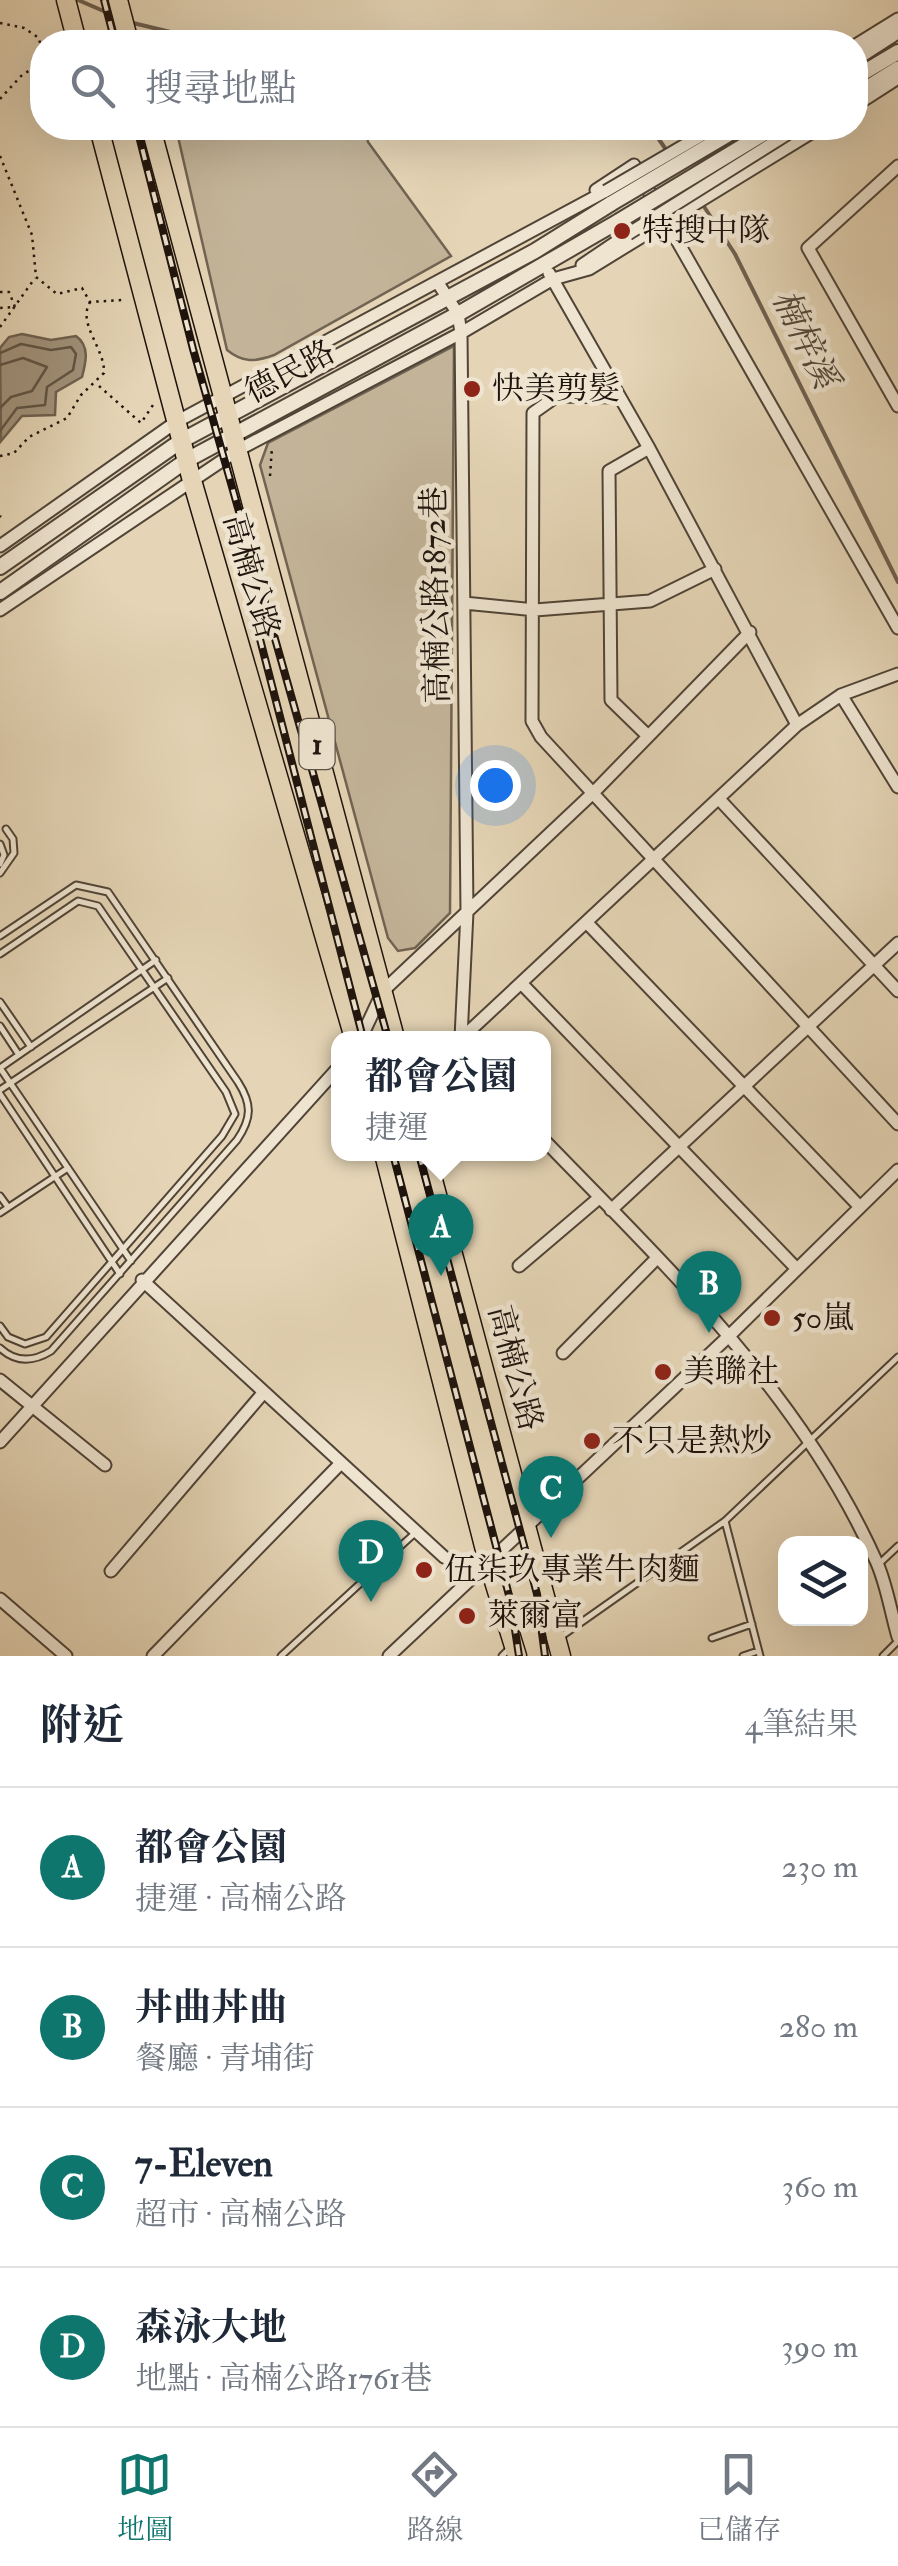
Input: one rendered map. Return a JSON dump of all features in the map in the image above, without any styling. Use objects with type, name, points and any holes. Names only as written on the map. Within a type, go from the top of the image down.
[{"type":"main road","points":[[66,0],[74,30]]},
{"type":"main road","points":[[118,0],[126,30]]},
{"type":"main road","name":"高楠公路","points":[[102,140],[181,441],[356,1031]]},
{"type":"main road","name":"高楠公路","points":[[155,140],[393,1031]]},
{"type":"main road","points":[[386,1161],[511,1652]]},
{"type":"main road","name":"高楠公路","points":[[428,1161],[559,1648]]},
{"type":"street","points":[[868,38],[898,19]]},
{"type":"street","points":[[868,51],[898,32]]},
{"type":"street","points":[[868,71],[898,52]]},
{"type":"street","points":[[868,86],[898,67]]},
{"type":"street","points":[[868,97],[898,78]]},
{"type":"street","points":[[526,236],[610,197],[696,140]]},
{"type":"street","name":"德民路","points":[[0,610],[233,433],[448,296],[535,250],[610,197],[717,140]]},
{"type":"street","name":"德民路","points":[[233,433],[544,264],[623,228],[755,140]]},
{"type":"street","points":[[570,272],[623,228],[776,140]]},
{"type":"street","points":[[570,272],[588,269],[800,140]]},
{"type":"street","points":[[526,236],[634,165],[898,628]]},
{"type":"street","points":[[898,166],[808,248],[898,406]]},
{"type":"street","points":[[526,236],[649,448],[797,725]]},
{"type":"street","name":"德民路","points":[[0,546],[176,422],[526,236]]},
{"type":"street","name":"德民路","points":[[0,567],[181,441],[233,433],[461,334],[570,272]]},
{"type":"street","name":"高楠公路1872巷","points":[[438,283],[458,314],[461,334],[467,912],[462,1031]]},
{"type":"street","points":[[618,397],[557,396],[533,413],[532,721],[540,736],[898,1124]]},
{"type":"street","points":[[648,736],[610,700],[608,606],[610,471],[649,448]]},
{"type":"street","name":"德民路","points":[[0,592],[189,469]]},
{"type":"street","points":[[464,603],[535,610],[650,601],[716,569]]},
{"type":"street","points":[[362,1031],[383,991],[594,792],[750,632]]},
{"type":"street","points":[[470,1031],[588,925],[797,725],[841,695],[898,674]]},
{"type":"street","points":[[841,695],[898,787]]},
{"type":"street","points":[[720,799],[898,991]]},
{"type":"street","points":[[588,925],[860,1207]]},
{"type":"street","points":[[611,1210],[898,943]]},
{"type":"street","points":[[522,984],[796,1268]]},
{"type":"street","points":[[0,1442],[142,1280],[331,1076]]},
{"type":"street","points":[[551,1147],[730,1335],[812,1442],[877,1565],[898,1639]]},
{"type":"street","points":[[389,1656],[730,1335],[898,1170]]},
{"type":"street","points":[[520,1266],[599,1198]]},
{"type":"street","points":[[562,1353],[657,1258]]},
{"type":"street","points":[[142,1280],[416,1532],[460,1566],[488,1562]]},
{"type":"street","points":[[0,1380],[105,1465]]},
{"type":"street","points":[[111,1571],[264,1392]]},
{"type":"street","points":[[152,1656],[341,1463]]},
{"type":"street","points":[[0,1598],[66,1656]]},
{"type":"lane","points":[[0,873],[14,853],[14,840],[6,829]]},
{"type":"lane","points":[[0,844],[4,855],[0,864]]},
{"type":"lane","points":[[0,936],[64,891],[87,885],[115,898],[248,1098],[250,1114],[237,1140],[57,1346],[40,1358],[16,1359],[0,1348]]},
{"type":"lane","points":[[0,954],[78,901],[89,901],[106,913],[226,1092],[235,1114],[222,1136],[46,1337],[25,1344],[8,1337],[0,1326]]},
{"type":"lane","points":[[131,1261],[0,1068],[156,960]]},
{"type":"lane","points":[[120,1274],[0,1092],[168,978]]},
{"type":"lane","points":[[0,1002],[30,1047]]},
{"type":"lane","points":[[0,1026],[19,1055]]},
{"type":"lane","points":[[0,1213],[68,1168]]},
{"type":"lane","points":[[0,1196],[8,1208]]},
{"type":"lane","points":[[559,1648],[724,1521],[898,1357]]},
{"type":"lane","points":[[724,1521],[759,1654],[742,1656]]},
{"type":"lane","points":[[393,1554],[416,1532]]},
{"type":"lane","points":[[877,1565],[898,1546]]},
{"type":"lane","points":[[281,1656],[376,1569]]},
{"type":"lane","points":[[712,1638],[752,1624]]},
{"type":"lane","points":[[883,1656],[898,1639]]},
{"type":"path","points":[[0,23],[30,32]]},
{"type":"path","points":[[0,99],[30,70]]},
{"type":"path","points":[[0,156],[2,169],[32,235],[36,277],[0,327]]},
{"type":"path","points":[[36,277],[57,294],[82,288],[90,302]]},
{"type":"path","points":[[0,292],[8,292],[15,308]]},
{"type":"path","points":[[90,302],[122,300]]},
{"type":"path","points":[[0,456],[14,454],[40,430],[56,426],[104,373],[105,356],[86,323],[84,312],[90,302]]},
{"type":"path","points":[[0,308],[15,308]]},
{"type":"path","points":[[97,384],[142,423],[156,400]]},
{"type":"path","points":[[270,476],[272,446]]},
{"type":"shaded area","points":[[179,140],[368,140],[451,256],[274,355],[244,359],[227,350]]},
{"type":"shaded area","points":[[454,346],[450,913],[415,948],[398,951],[388,938],[260,465],[268,443]]},
{"type":"water","points":[[22,334],[51,340],[76,336],[85,349],[85,366],[82,377],[56,392],[55,415],[22,416],[1,441],[0,348],[9,337]]},
{"type":"waterway","name":"楠梓溪","points":[[78,0],[115,16]]},
{"type":"waterway","name":"楠梓溪","points":[[133,23],[162,30]]},
{"type":"waterway","name":"楠梓溪","points":[[659,140],[667,151]]},
{"type":"waterway","name":"楠梓溪","points":[[703,205],[735,254],[898,582]]},
{"type":"railway","points":[[104,0],[112,30]]},
{"type":"railway","points":[[140,140],[193,349],[386,1031]]},
{"type":"railway","points":[[254,616],[361,1031]]},
{"type":"railway","points":[[395,1161],[511,1603],[519,1656]]},
{"type":"railway","points":[[421,1161],[537,1594],[545,1656]]},
{"type":"place","name":"特搜中隊","points":[[622,231]]},
{"type":"place","name":"快美剪髮","points":[[472,389]]},
{"type":"place","name":"都會公園","points":[[441,1276]]},
{"type":"place","name":"50嵐","points":[[772,1318]]},
{"type":"place","name":"丼曲丼曲","points":[[709,1333]]},
{"type":"place","name":"美聯社","points":[[663,1372]]},
{"type":"place","name":"不只是熱炒","points":[[592,1441]]},
{"type":"place","name":"7-Eleven","points":[[551,1538]]},
{"type":"place","name":"伍柒玖專業牛肉麵","points":[[424,1570]]},
{"type":"place","name":"森泳大地","points":[[371,1602]]},
{"type":"place","name":"萊爾富","points":[[467,1616]]}]
